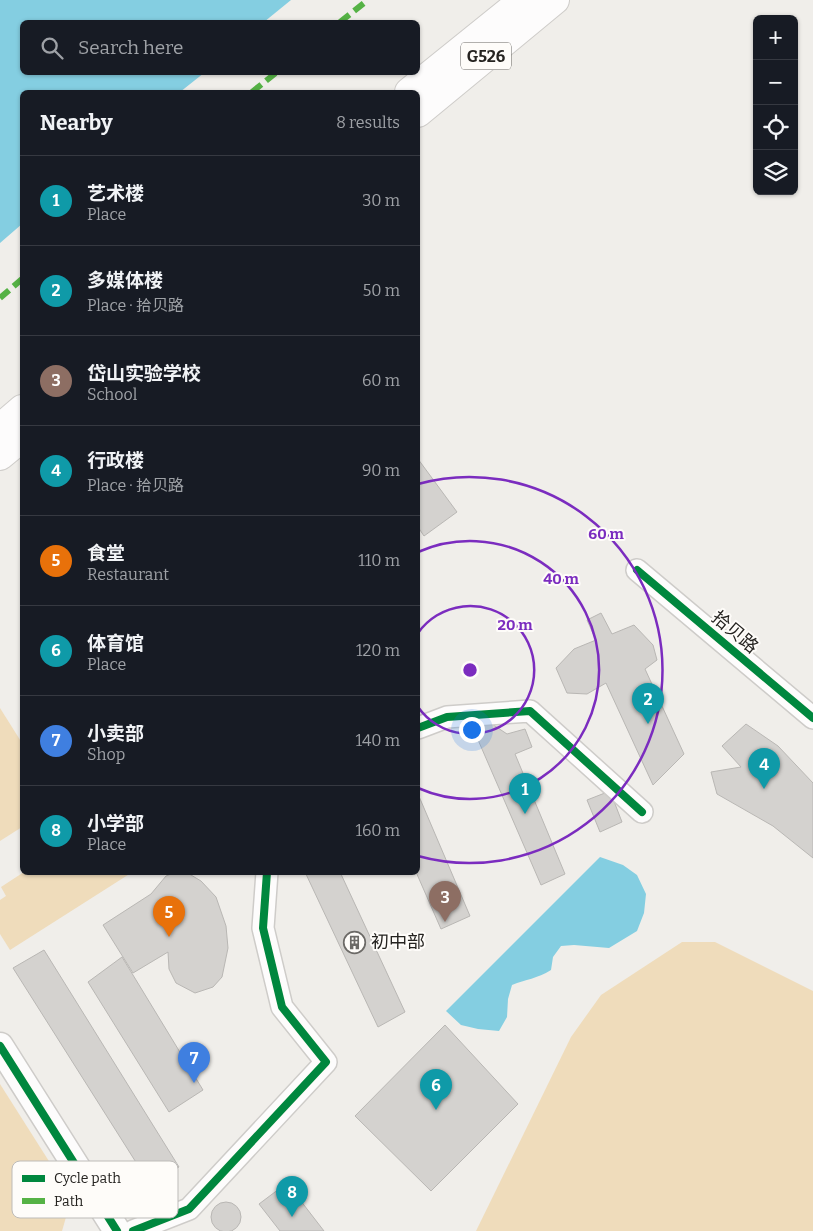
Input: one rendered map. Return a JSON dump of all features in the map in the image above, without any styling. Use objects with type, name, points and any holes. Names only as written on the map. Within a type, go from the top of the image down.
[{"type":"highway","name":"G526","points":[[411,90],[523,0]]},
{"type":"highway","name":"G526","points":[[420,110],[555,0]]},
{"type":"highway","points":[[0,428],[20,411]]},
{"type":"highway","points":[[0,456],[20,440]]},
{"type":"street","name":"拾贝路","points":[[637,570],[813,718]]},
{"type":"street","points":[[420,727],[447,717],[530,711],[642,812]]},
{"type":"street","points":[[178,1213],[189,1209],[326,1062],[282,1007],[263,928],[268,875]]},
{"type":"street","points":[[0,1046],[73,1161]]},
{"type":"street","points":[[109,1218],[117,1231]]},
{"type":"street","points":[[133,1231],[166,1218]]},
{"type":"shaded area","points":[[0,708],[20,740],[20,828],[0,841]]},
{"type":"shaded area","points":[[20,875],[128,875],[10,950],[0,934],[0,900],[6,896],[1,887]]},
{"type":"shaded area","points":[[682,942],[715,942],[813,991],[813,1231],[476,1231],[571,1037],[601,995]]},
{"type":"shaded area","points":[[0,1084],[49,1161],[12,1161],[12,1218],[66,1218],[62,1231],[0,1231]]},
{"type":"water","points":[[0,0],[291,0],[266,20],[20,20],[20,75],[201,75],[183,90],[20,90],[20,226],[0,243]]},
{"type":"water","points":[[600,857],[623,865],[637,875],[646,894],[644,913],[637,931],[609,948],[574,945],[561,946],[553,957],[551,970],[512,985],[508,999],[507,1017],[499,1031],[461,1025],[446,1011]]},
{"type":"building","points":[[420,462],[457,512],[424,536],[420,530]]},
{"type":"building","points":[[601,613],[612,634],[634,625],[653,645],[657,660],[645,669],[684,754],[653,785],[606,683],[587,694],[567,693],[556,668],[574,649],[596,640],[587,620]]},
{"type":"building","points":[[492,724],[507,734],[525,729],[532,747],[515,754],[565,874],[541,885],[472,726]]},
{"type":"building","points":[[746,724],[778,746],[813,783],[813,858],[773,826],[717,794],[711,772],[741,767],[722,746]]},
{"type":"building","points":[[610,791],[622,822],[600,832],[587,800]]},
{"type":"building","points":[[420,799],[470,916],[441,929],[417,875],[420,875]]},
{"type":"building","points":[[191,875],[201,881],[216,897],[226,926],[228,948],[222,977],[213,987],[195,993],[176,983],[169,969],[168,952],[133,973],[103,925],[151,894],[166,876]]},
{"type":"building","name":"初中部","points":[[306,875],[341,875],[405,1012],[378,1027]]},
{"type":"building","points":[[44,950],[175,1161],[135,1161],[13,968]]},
{"type":"building","points":[[122,957],[203,1090],[169,1112],[88,982]]},
{"type":"building","points":[[445,1025],[518,1104],[431,1191],[355,1116]]},
{"type":"building","points":[[287,1183],[324,1231],[280,1231],[259,1204]]},
{"type":"building","points":[[226,1202],[232,1203],[240,1211],[240,1223],[232,1231],[226,1232],[220,1231],[212,1223],[211,1217],[212,1211],[220,1203]]},
{"type":"marked path","points":[[343,20],[368,0]]},
{"type":"marked path","points":[[254,90],[273,75]]},
{"type":"marked path","points":[[0,298],[20,281]]},
{"type":"cycle path","points":[[637,570],[813,718]]},
{"type":"cycle path","points":[[420,727],[447,717],[530,711],[642,812]]},
{"type":"cycle path","points":[[178,1213],[189,1209],[326,1062],[282,1007],[263,928],[267,875]]},
{"type":"cycle path","points":[[0,1046],[73,1161]]},
{"type":"cycle path","points":[[109,1218],[117,1231]]},
{"type":"cycle path","points":[[133,1231],[166,1218]]},
{"type":"place","name":"多媒体楼","points":[[648,724]]},
{"type":"place","name":"行政楼","points":[[764,789]]},
{"type":"place","name":"艺术楼","points":[[525,814]]},
{"type":"place","name":"岱山实验学校","points":[[445,922]]},
{"type":"place","name":"食堂","points":[[169,937]]},
{"type":"place","name":"初中部","points":[[355,942]]},
{"type":"place","name":"小卖部","points":[[194,1083]]},
{"type":"place","name":"体育馆","points":[[436,1110]]},
{"type":"place","name":"小学部","points":[[292,1217]]}]
